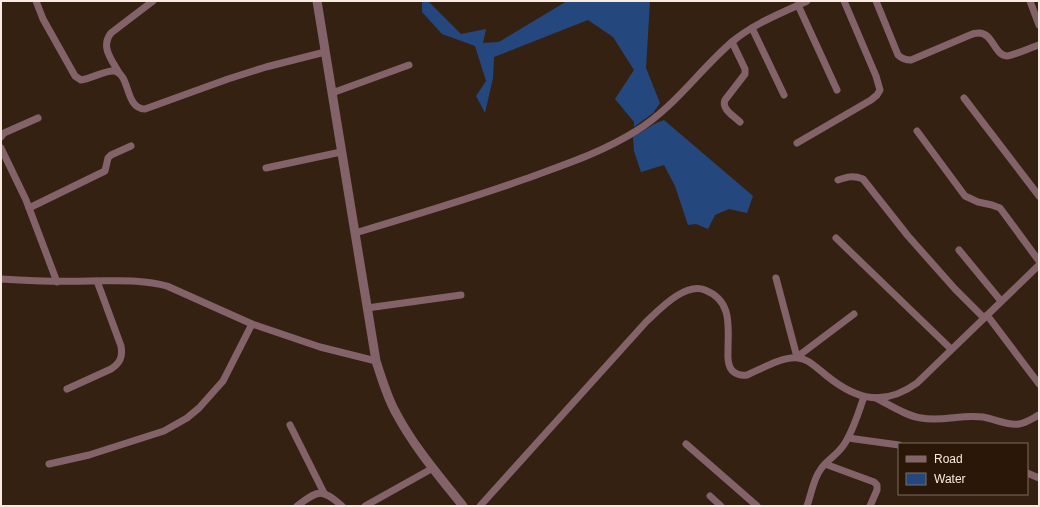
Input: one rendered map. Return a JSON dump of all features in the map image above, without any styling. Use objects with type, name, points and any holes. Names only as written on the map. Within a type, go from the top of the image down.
[{"type":"street","points":[[36,1],[43,19],[75,76],[81,80],[112,71],[119,73]]},
{"type":"street","points":[[153,1],[111,33],[105,44],[106,49],[126,85],[132,101],[137,106],[145,109],[228,79],[266,67],[325,52]]},
{"type":"street","points":[[317,1],[376,361],[395,412],[432,468],[463,506]]},
{"type":"street","points":[[355,233],[474,197],[574,162],[607,147],[637,130],[659,115],[710,62],[732,42],[752,28],[807,1]]},
{"type":"street","points":[[797,143],[871,100],[878,95],[880,90],[876,76],[844,1]]},
{"type":"street","points":[[876,1],[898,55],[906,60],[911,60],[970,35],[979,33],[986,35],[1002,54],[1008,56],[1039,45]]},
{"type":"street","points":[[1030,1],[1039,25]]},
{"type":"street","points":[[798,6],[837,90]]},
{"type":"street","points":[[752,28],[784,95]]},
{"type":"street","points":[[732,42],[745,69],[745,74],[723,103],[725,108],[740,122]]},
{"type":"street","points":[[332,93],[409,65]]},
{"type":"street","points":[[964,98],[1039,196]]},
{"type":"street","points":[[1,137],[4,133],[38,118]]},
{"type":"street","points":[[917,131],[965,196],[978,202],[1000,208],[1039,261]]},
{"type":"street","points":[[29,208],[105,171],[110,155],[132,146]]},
{"type":"street","points":[[1,148],[29,208],[57,282]]},
{"type":"street","points":[[266,168],[341,152]]},
{"type":"street","points":[[838,180],[850,176],[862,178],[908,236],[955,289],[985,316],[1039,384]]},
{"type":"street","points":[[836,238],[951,349]]},
{"type":"street","points":[[959,250],[1001,301]]},
{"type":"street","points":[[480,506],[646,322],[670,300],[682,293],[692,289],[703,289],[712,292],[724,306],[728,316],[728,361],[731,369],[738,374],[742,376],[747,375],[786,358],[797,357],[807,359],[838,384],[864,397],[876,398],[895,395],[905,391],[917,383],[1039,265]]},
{"type":"street","points":[[776,278],[797,357]]},
{"type":"street","points":[[1,279],[38,282],[138,281],[157,283],[167,286],[252,324],[320,347],[376,361]]},
{"type":"street","points":[[66,389],[111,369],[117,365],[122,354],[121,346],[97,281]]},
{"type":"street","points":[[367,308],[461,295]]},
{"type":"street","points":[[797,357],[854,314]]},
{"type":"street","points":[[49,464],[89,454],[164,431],[187,418],[199,408],[223,381],[252,324]]},
{"type":"street","points":[[808,506],[816,479],[825,464],[840,451],[848,438],[864,397]]},
{"type":"street","points":[[876,398],[910,415],[921,418],[936,419],[966,416],[984,417],[1006,423],[1018,424],[1039,415]]},
{"type":"street","points":[[290,425],[324,493]]},
{"type":"street","points":[[848,438],[898,444]]},
{"type":"street","points":[[686,444],[757,506]]},
{"type":"street","points":[[825,464],[874,482],[877,485],[877,490],[870,506]]},
{"type":"street","points":[[365,506],[432,468]]},
{"type":"street","points":[[1028,473],[1039,478]]},
{"type":"street","points":[[297,506],[316,493],[324,493],[331,496],[342,506]]},
{"type":"street","points":[[710,496],[722,506]]},
{"type":"water","points":[[422,1],[428,1],[461,34],[486,29],[483,43],[499,42],[567,1],[650,1],[646,68],[660,103],[653,113],[634,127],[634,122],[615,99],[634,70],[613,37],[588,20],[494,57],[493,78],[485,113],[476,96],[486,81],[475,46],[442,34],[422,12]]},
{"type":"water","points":[[664,120],[753,196],[747,213],[729,209],[715,215],[708,229],[696,224],[688,225],[675,186],[664,165],[641,172],[634,151],[633,137],[656,123]]}]
